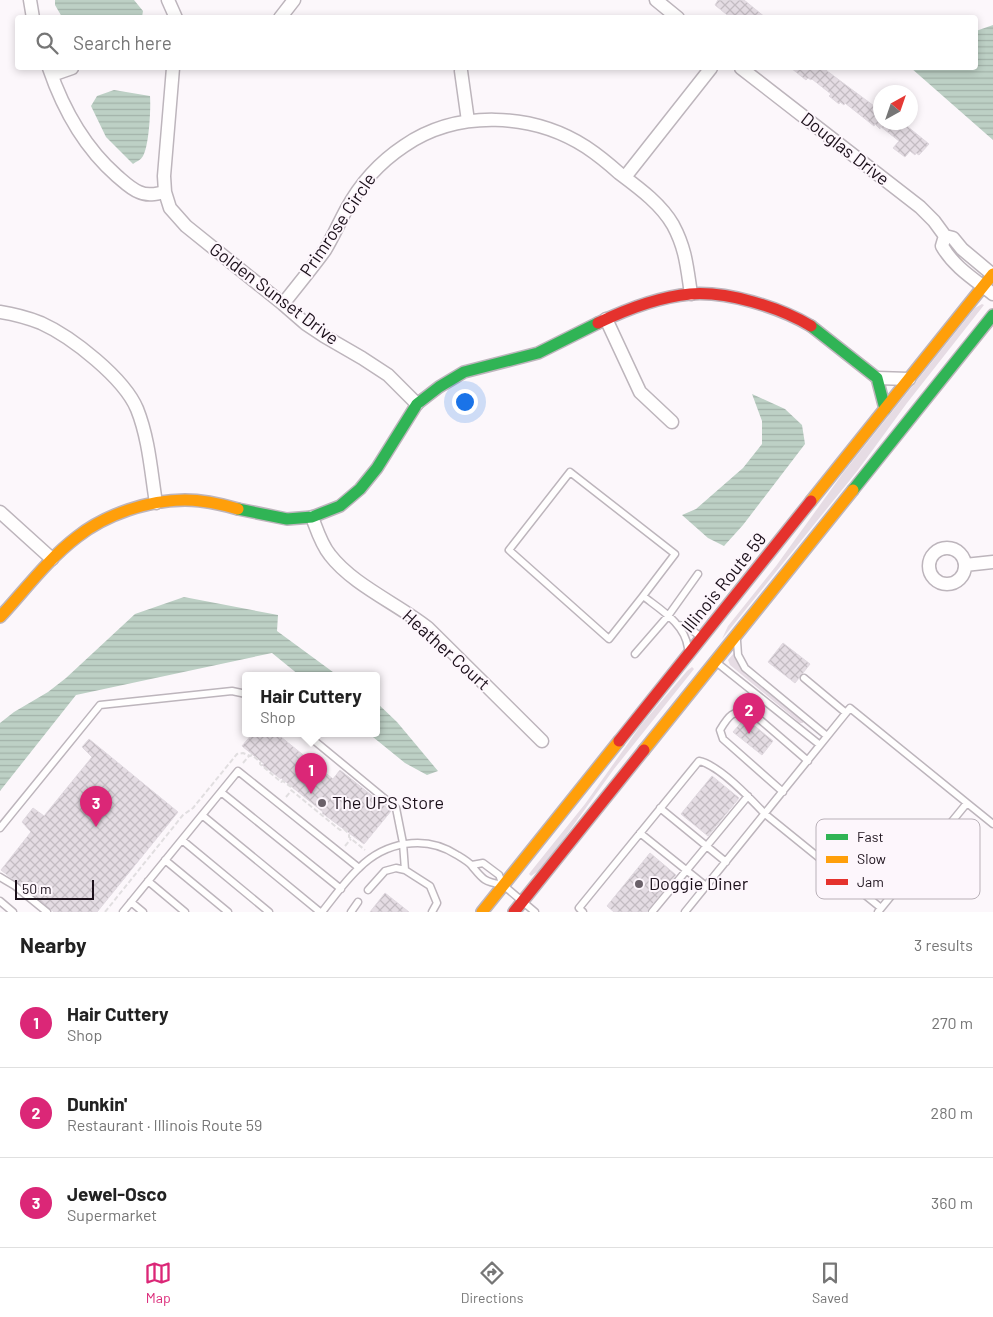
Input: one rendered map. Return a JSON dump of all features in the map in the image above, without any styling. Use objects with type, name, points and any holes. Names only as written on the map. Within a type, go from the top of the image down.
[{"type":"main road","name":"Illinois Route 59","points":[[514,912],[885,409],[988,290],[993,274]]},
{"type":"main road","points":[[0,617],[52,559],[78,536],[107,519],[134,509],[156,503],[185,500],[211,502],[287,519],[312,517],[340,506],[360,489],[377,468],[417,404],[438,387],[464,372],[538,352],[606,319],[645,303],[691,294],[732,296],[781,310],[815,329],[877,378],[885,409]]},
{"type":"main road","name":"Illinois Route 59","points":[[482,912],[687,657],[709,650],[737,635],[993,315]]},
{"type":"street","points":[[30,0],[33,15]]},
{"type":"street","points":[[168,0],[175,15]]},
{"type":"street","points":[[282,15],[294,0]]},
{"type":"street","points":[[656,0],[674,15]]},
{"type":"street","name":"Golden Sunset Drive","points":[[174,70],[164,176],[165,192],[170,208],[186,226],[283,304],[324,336],[388,375],[417,404]]},
{"type":"street","points":[[625,177],[708,70]]},
{"type":"street","name":"Douglas Drive","points":[[744,70],[920,207],[945,236],[952,238],[962,249],[993,274]]},
{"type":"street","points":[[50,71],[66,110],[79,132],[107,168],[125,184],[140,193],[154,195],[165,192]]},
{"type":"street","points":[[461,71],[468,121]]},
{"type":"street","name":"Primrose Circle","points":[[283,304],[326,248],[347,207],[363,184],[380,165],[405,145],[435,131],[468,121],[499,120],[528,123],[554,131],[586,147],[656,203],[672,224],[684,250],[691,294]]},
{"type":"street","name":"Douglas Drive","points":[[945,236],[942,246],[948,256],[988,290]]},
{"type":"street","points":[[0,312],[41,324],[66,338],[103,366],[124,388],[136,407],[145,432],[156,503]]},
{"type":"street","points":[[606,319],[640,392],[672,422]]},
{"type":"street","points":[[877,378],[909,379]]},
{"type":"street","points":[[0,512],[52,559]]},
{"type":"street","name":"Heather Court","points":[[312,517],[319,537],[343,569],[428,628],[542,741]]},
{"type":"street","points":[[965,564],[993,562]]},
{"type":"lane","points":[[570,472],[675,554],[643,596],[609,639],[509,550],[570,472]]},
{"type":"lane","points":[[635,654],[668,616],[698,574]]},
{"type":"lane","points":[[643,596],[678,624],[686,637],[688,646],[687,657]]},
{"type":"lane","points":[[678,624],[688,627],[709,650],[820,745]]},
{"type":"lane","points":[[737,635],[738,655],[744,668],[828,736]]},
{"type":"lane","points":[[804,678],[846,713]]},
{"type":"lane","points":[[0,828],[100,705],[232,691],[242,693]]},
{"type":"lane","points":[[685,912],[850,708],[993,824]]},
{"type":"lane","points":[[783,792],[723,739],[720,730],[728,717],[738,711],[750,711],[808,761]]},
{"type":"lane","points":[[310,737],[396,808],[403,843],[405,870]]},
{"type":"lane","points":[[583,912],[579,908],[699,761],[709,763],[816,857]]},
{"type":"lane","points":[[123,912],[238,770],[358,868]]},
{"type":"lane","points":[[221,792],[341,889]]},
{"type":"lane","points":[[652,912],[748,796]]},
{"type":"lane","points":[[954,819],[967,803]]},
{"type":"lane","points":[[660,808],[726,862]]},
{"type":"lane","points":[[202,815],[321,912],[358,868],[375,854],[403,843],[421,842],[438,846],[454,853],[472,865],[477,873],[488,882],[503,885]]},
{"type":"lane","points":[[640,833],[706,886]]},
{"type":"lane","points":[[182,840],[269,912]]},
{"type":"lane","points":[[165,860],[228,912]]},
{"type":"lane","points":[[472,865],[483,863],[499,875],[503,885],[535,912]]},
{"type":"lane","points":[[368,890],[385,871],[396,868],[405,870],[430,886],[437,903],[432,912]]},
{"type":"lane","points":[[0,877],[15,886],[47,912]]},
{"type":"lane","points":[[148,882],[186,912]]},
{"type":"lane","points":[[866,899],[879,910],[888,899]]},
{"type":"lane","points":[[0,902],[13,912]]},
{"type":"lane","points":[[131,902],[143,912]]},
{"type":"lane","points":[[351,912],[358,902]]},
{"type":"path","points":[[105,912],[183,815],[193,808],[237,754],[243,752],[249,756],[252,755],[281,782],[283,781],[291,787],[292,790],[340,830],[344,829],[349,834],[349,837],[365,850]]},
{"type":"path","points":[[243,763],[249,756]]},
{"type":"path","points":[[286,797],[292,790]]},
{"type":"path","points":[[346,846],[351,839]]},
{"type":"shaded area","points":[[55,0],[134,0],[143,11],[142,15],[61,15],[55,5]]},
{"type":"shaded area","points":[[993,25],[993,140],[913,70],[978,70],[978,30]]},
{"type":"shaded area","points":[[114,90],[150,96],[147,144],[141,159],[133,164],[106,137],[91,106],[97,96]]},
{"type":"shaded area","points":[[982,304],[984,305],[907,403],[858,470],[722,639],[728,626],[776,566],[843,473],[975,308]]},
{"type":"shaded area","points":[[752,394],[785,409],[802,425],[805,444],[743,525],[724,546],[708,538],[682,515],[696,509],[743,468],[762,444],[762,421]]},
{"type":"shaded area","points":[[184,597],[278,615],[277,631],[333,672],[295,672],[272,653],[76,695],[0,791],[0,723],[66,678],[135,614]]},
{"type":"shaded area","points":[[734,653],[740,668],[745,674],[801,718],[803,723],[800,723],[730,665],[728,660]]},
{"type":"shaded area","points":[[692,667],[694,669],[614,769],[557,848],[537,872],[531,876],[529,874],[585,804],[641,725]]},
{"type":"shaded area","points":[[380,706],[397,722],[438,771],[427,775],[405,763],[373,737],[380,737]]},
{"type":"building","points":[[718,0],[744,0],[762,15],[727,15],[715,5]]},
{"type":"building","points":[[794,70],[826,70],[873,105],[873,125],[845,103],[844,105],[840,102],[839,104],[829,96],[831,94],[808,78],[806,80]]},
{"type":"building","points":[[885,130],[912,130],[929,144],[919,155],[916,153],[915,155],[910,151],[905,157],[893,148],[899,141]]},
{"type":"building","points":[[783,643],[810,664],[795,683],[768,662]]},
{"type":"building","points":[[745,718],[773,741],[762,755],[733,732]]},
{"type":"building","points":[[250,737],[281,737],[333,779],[340,770],[391,811],[364,844],[262,765],[264,764],[242,746]]},
{"type":"building","points":[[89,739],[178,812],[97,912],[54,912],[1,870],[31,832],[22,822],[33,808],[44,816],[92,757],[82,747]]},
{"type":"building","points":[[712,776],[739,798],[708,836],[681,814]]},
{"type":"building","points":[[650,853],[676,875],[646,912],[614,912],[607,906]]},
{"type":"building","points":[[385,893],[409,912],[370,912]]},
{"type":"traffic: fast","points":[[853,490],[993,315]]},
{"type":"traffic: fast","points":[[238,509],[287,519],[312,517],[340,506],[360,489],[377,468],[417,404],[439,387],[464,372],[538,353],[598,323]]},
{"type":"traffic: fast","points":[[811,326],[877,378],[885,409]]},
{"type":"traffic: slow","points":[[811,501],[993,274]]},
{"type":"traffic: slow","points":[[644,750],[853,490]]},
{"type":"traffic: slow","points":[[0,617],[46,565],[66,546],[88,529],[114,515],[157,503],[185,500],[219,504],[238,509]]},
{"type":"traffic: slow","points":[[482,912],[619,741]]},
{"type":"traffic: jam","points":[[598,323],[631,308],[654,301],[690,294],[705,294],[720,295],[752,302],[784,313],[811,326]]},
{"type":"traffic: jam","points":[[619,741],[811,501]]},
{"type":"traffic: jam","points":[[514,912],[644,750]]},
{"type":"place","name":"Dunkin'","points":[[749,734]]},
{"type":"place","name":"Hair Cuttery","points":[[311,794]]},
{"type":"place","name":"The UPS Store","points":[[322,803]]},
{"type":"place","name":"Jewel-Osco","points":[[96,827]]},
{"type":"place","name":"Doggie Diner","points":[[639,884]]}]
